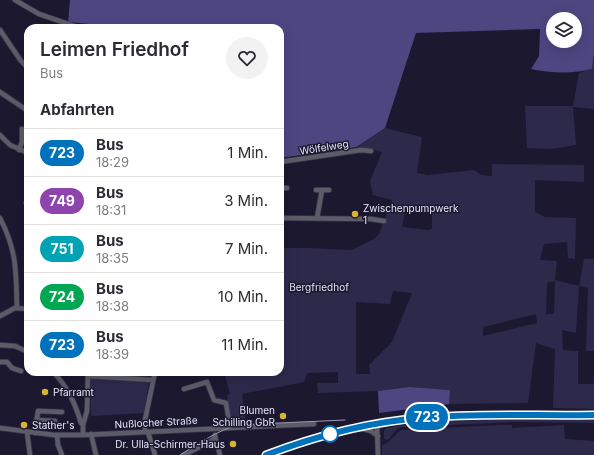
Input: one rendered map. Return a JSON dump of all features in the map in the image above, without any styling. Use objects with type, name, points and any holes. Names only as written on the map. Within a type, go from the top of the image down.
[{"type":"main road","points":[[266,455],[323,436],[357,427],[377,424],[436,417],[594,415]]},
{"type":"street","points":[[15,0],[40,14],[69,24]]},
{"type":"street","points":[[0,30],[24,64]]},
{"type":"street","points":[[0,92],[24,107]]},
{"type":"street","points":[[19,150],[22,142],[22,129]]},
{"type":"street","points":[[0,136],[6,142],[24,152]]},
{"type":"street","name":"Wölfelweg","points":[[284,161],[358,151],[371,151]]},
{"type":"street","points":[[316,190],[329,190]]},
{"type":"street","points":[[316,218],[322,190]]},
{"type":"street","points":[[0,218],[10,239],[15,258],[17,308]]},
{"type":"street","points":[[284,218],[371,219],[384,221]]},
{"type":"street","points":[[0,316],[11,309],[24,309]]},
{"type":"street","points":[[0,345],[14,346],[24,350]]},
{"type":"street","points":[[0,362],[7,362],[12,368],[22,371]]},
{"type":"street","points":[[57,376],[71,396],[83,425]]},
{"type":"street","points":[[83,435],[83,425],[87,414],[88,376]]},
{"type":"street","points":[[104,376],[153,380]]},
{"type":"street","points":[[154,376],[145,420],[146,432],[155,455]]},
{"type":"street","points":[[184,389],[207,382],[214,400],[226,403],[230,427]]},
{"type":"street","points":[[35,433],[38,411],[62,412]]},
{"type":"street","points":[[36,420],[55,421]]},
{"type":"street","name":"Nußlocher Straße","points":[[0,428],[57,435],[83,435],[314,424]]},
{"type":"street","points":[[377,424],[378,455]]},
{"type":"street","points":[[357,427],[371,431],[378,436]]},
{"type":"street","points":[[214,428],[220,455]]},
{"type":"street","points":[[27,432],[30,455]]},
{"type":"street","points":[[91,434],[96,455]]},
{"type":"street","points":[[57,435],[58,445],[62,455]]},
{"type":"street","points":[[184,455],[213,440],[215,435]]},
{"type":"green space","points":[[594,53],[594,109],[573,107],[576,145],[551,149],[527,148],[525,106],[573,106],[579,73],[592,69]]},
{"type":"green space","name":"Bergfriedhof","points":[[385,128],[422,137],[417,173],[428,175],[474,170],[481,175],[492,176],[492,164],[584,165],[584,182],[535,180],[535,212],[545,217],[576,218],[575,259],[568,258],[567,242],[544,244],[540,260],[557,261],[555,280],[579,286],[576,333],[562,330],[563,350],[578,351],[578,384],[593,384],[594,373],[594,409],[553,408],[555,349],[536,343],[528,403],[449,404],[449,390],[409,387],[378,391],[318,393],[317,383],[338,383],[338,372],[307,373],[304,382],[242,394],[246,422],[231,423],[227,395],[230,394],[225,376],[284,376],[284,248],[352,250],[374,239],[379,234],[392,200],[373,195],[370,181],[382,152],[368,148],[356,147]],"holes":[[[406,208],[432,211],[432,229],[428,230],[402,227]],[[555,281],[554,314],[546,314],[547,283]],[[393,291],[412,293],[392,342],[369,365],[370,374],[356,374],[356,302],[390,304]],[[536,314],[537,323],[483,336],[483,327]]]},
{"type":"green space","points":[[584,259],[594,259],[594,351],[586,351],[588,288],[579,286]]},
{"type":"green space","points":[[90,378],[149,381],[144,413],[91,416]]},
{"type":"green space","points":[[594,419],[594,423],[514,422],[401,427],[397,429],[388,440],[384,439],[384,431],[386,428],[420,422],[442,420]]},
{"type":"green space","points":[[512,425],[512,428],[564,425],[565,439],[594,441],[594,455],[382,455],[382,445],[401,430]]},
{"type":"shaded area","points":[[70,0],[594,0],[594,53],[592,69],[569,72],[546,71],[531,69],[539,56],[540,29],[416,33],[385,128],[356,147],[284,157],[284,24],[90,24],[68,22]]},
{"type":"shaded area","points":[[409,387],[450,390],[449,404],[379,413],[378,391]]},
{"type":"tram line","points":[[180,455],[215,434],[237,425],[345,420]]},
{"type":"bus line","name":"723","points":[[266,455],[323,436],[357,427],[404,420],[451,416],[594,415]]},
{"type":"place","name":"Zwischenpumpwerk 1","points":[[355,214]]},
{"type":"place","name":"Pfarramt","points":[[45,392]]},
{"type":"place","name":"Blumen Schilling GbR","points":[[283,416]]},
{"type":"place","name":"Stather's","points":[[24,425]]},
{"type":"place","name":"Dr. Ulla-Schirmer-Haus","points":[[233,444]]}]
